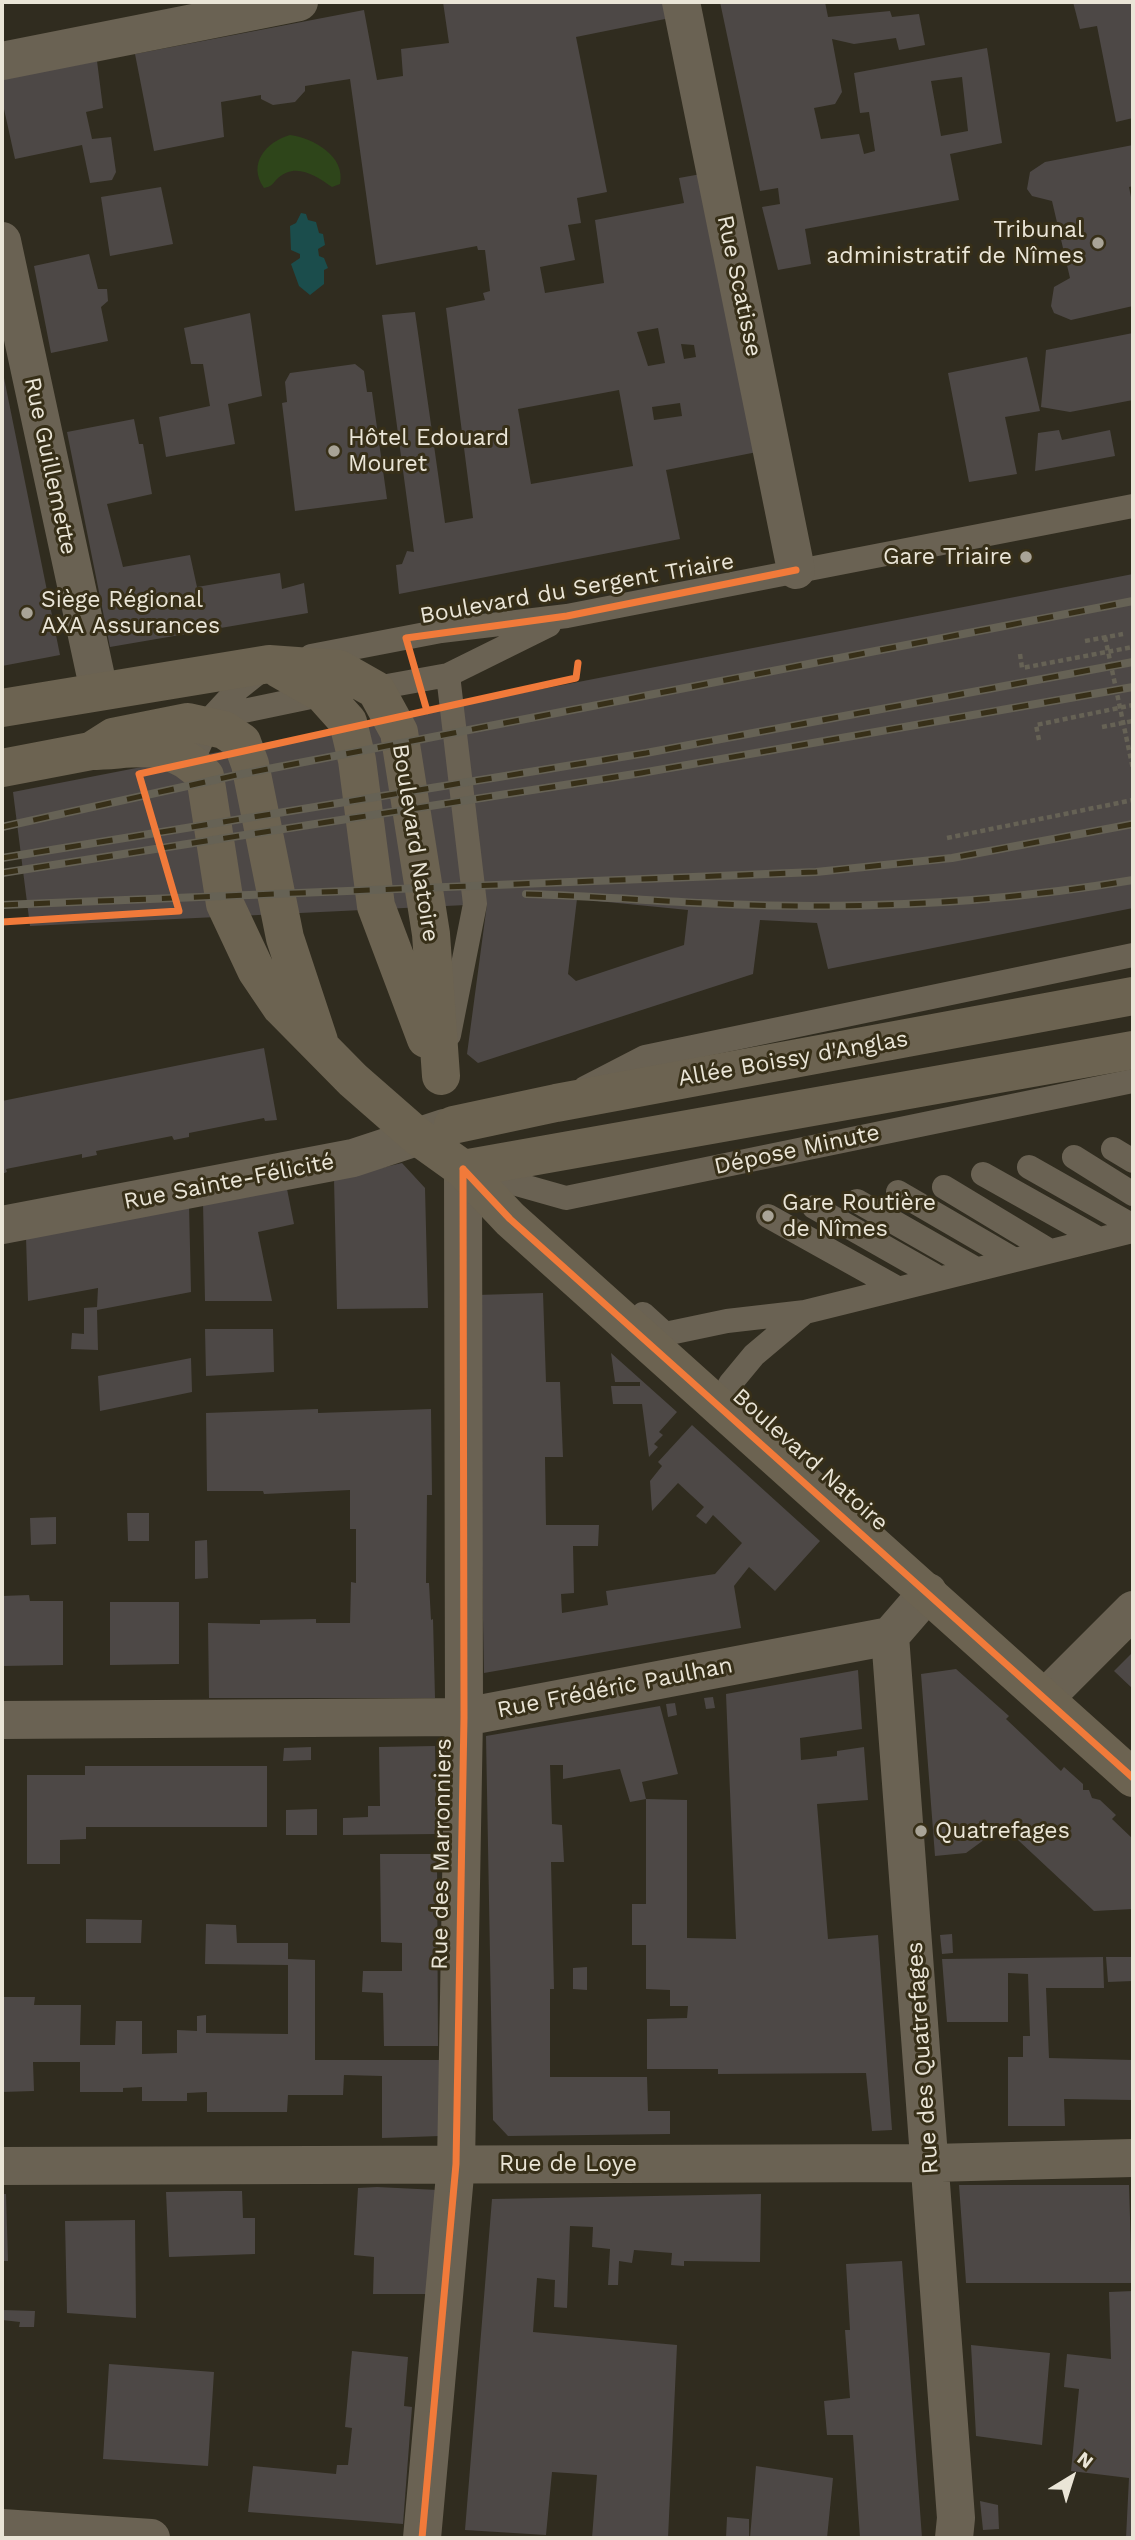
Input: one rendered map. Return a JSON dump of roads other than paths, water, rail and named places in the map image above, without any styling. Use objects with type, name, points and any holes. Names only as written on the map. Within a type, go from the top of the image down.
[{"type":"main road","name":"Boulevard du Sergent Triaire","points":[[2,708],[270,664]]},
{"type":"main road","points":[[270,664],[339,669],[376,690]]},
{"type":"main road","name":"Boulevard Natoire","points":[[270,664],[323,694],[348,722],[357,760],[376,906],[441,1076],[463,1169]]},
{"type":"main road","name":"Boulevard Natoire","points":[[376,690],[399,732],[431,934],[441,1076]]},
{"type":"main road","name":"Boulevard du Sergent Triaire","points":[[2,768],[91,751],[113,737],[212,722]]},
{"type":"main road","name":"Boulevard Natoire","points":[[212,722],[242,742],[250,764],[285,938],[321,1046],[353,1080],[417,1136],[463,1169],[510,1219],[1133,1778]]},
{"type":"main road","points":[[91,751],[159,747],[192,762],[205,776],[228,911],[256,970],[281,1006],[321,1046]]},
{"type":"main road","name":"Allée Boissy d'Anglas","points":[[453,1125],[556,1102],[1133,996]]},
{"type":"main road","points":[[463,1169],[1133,1050]]},
{"type":"street","points":[[2,61],[299,2]]},
{"type":"street","name":"Rue Scatisse","points":[[681,2],[796,570]]},
{"type":"street","name":"Rue Guillemette","points":[[2,241],[99,691]]},
{"type":"street","name":"Rue Sainte-Félicité","points":[[2,1225],[353,1158],[453,1125]]},
{"type":"street","name":"Rue des Marronniers","points":[[422,2538],[456,2164],[464,1717],[463,1169]]},
{"type":"street","points":[[890,1636],[928,1592]]},
{"type":"street","points":[[1045,1698],[1133,1610]]},
{"type":"street","name":"Rue Frédéric Paulhan","points":[[2,1720],[464,1717],[890,1636]]},
{"type":"street","name":"Rue des Quatrefages","points":[[890,1636],[931,2163],[956,2518],[954,2538]]},
{"type":"street","name":"Rue de Loye","points":[[2,2166],[931,2163],[1133,2158]]},
{"type":"street","points":[[2,2528],[89,2536],[151,2538]]},
{"type":"lane","name":"Boulevard du Sergent Triaire","points":[[270,664],[441,631],[567,616],[1133,506]]},
{"type":"lane","name":"Boulevard du Sergent Triaire","points":[[212,722],[323,694],[376,690],[448,675],[567,616]]},
{"type":"lane","points":[[192,762],[212,722],[238,689],[270,664]]},
{"type":"lane","points":[[441,1076],[475,904],[448,675]]},
{"type":"lane","points":[[556,1102],[645,1057],[1133,955]]},
{"type":"lane","name":"Dépose Minute","points":[[463,1169],[566,1198],[1133,1080]]},
{"type":"lane","points":[[1073,1157],[1133,1194]]},
{"type":"lane","points":[[1029,1167],[1133,1229]]},
{"type":"lane","name":"Boulevard Natoire","points":[[463,1169],[538,1219],[665,1334],[727,1321],[805,1312]]},
{"type":"lane","points":[[983,1174],[1099,1239]]},
{"type":"lane","points":[[944,1187],[1049,1251]]},
{"type":"lane","points":[[898,1192],[1015,1260]]},
{"type":"lane","points":[[857,1201],[976,1269]]},
{"type":"lane","points":[[814,1207],[939,1279]]},
{"type":"lane","points":[[768,1216],[899,1289]]},
{"type":"lane","points":[[741,1425],[730,1384],[754,1355],[805,1312],[1133,1229]]},
{"type":"water","points":[[301,213],[306,214],[308,220],[316,222],[319,233],[323,234],[325,245],[318,249],[319,256],[324,258],[328,268],[324,270],[324,284],[310,295],[299,286],[291,264],[300,258],[300,254],[291,250],[290,226],[296,223]]},
{"type":"railway","points":[[2,827],[237,775],[1133,601]]},
{"type":"railway","points":[[2,858],[646,753],[1133,662]]},
{"type":"railway","points":[[2,873],[641,773],[1133,687]]},
{"type":"railway","points":[[2,905],[816,872],[952,858],[1133,824]]},
{"type":"railway","points":[[526,894],[773,906],[877,905],[980,899],[1133,880]]},
{"type":"place","name":"Tribunal administratif de Nîmes","points":[[1098,243]]},
{"type":"place","name":"Hôtel Edouard Mouret","points":[[334,451]]},
{"type":"place","name":"Gare Triaire","points":[[1026,557]]},
{"type":"place","name":"Siège Régional AXA Assurances","points":[[27,613]]},
{"type":"place","name":"Gare Routière de Nîmes","points":[[768,1216]]},
{"type":"place","name":"Quatrefages","points":[[921,1831]]}]
